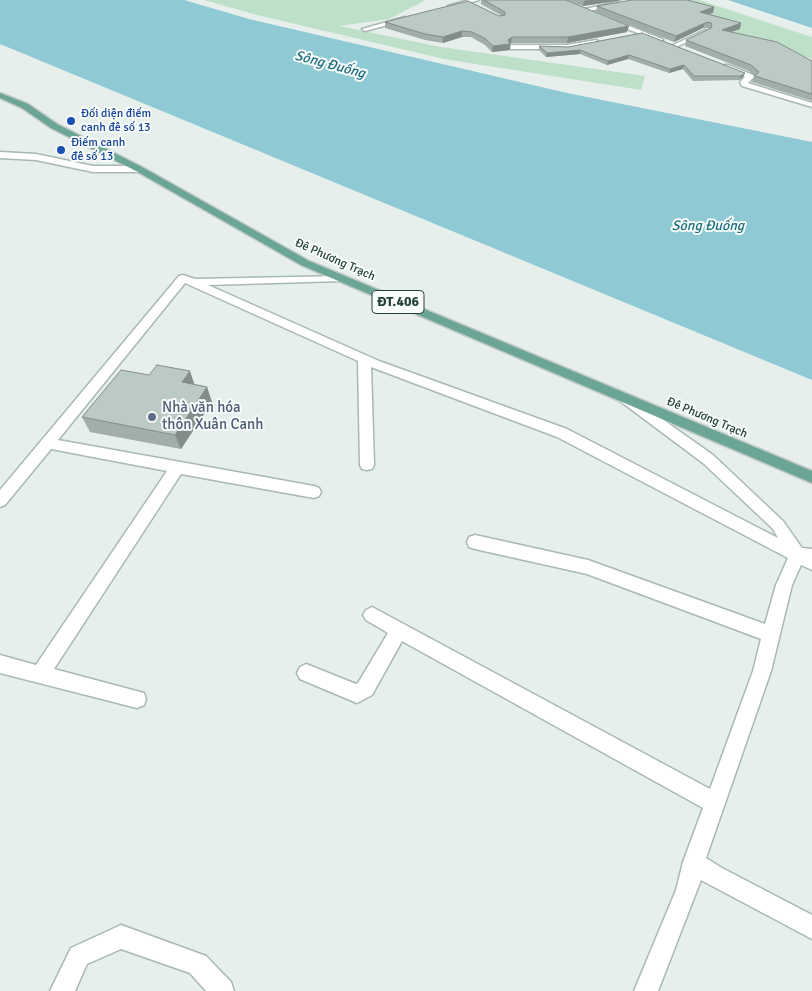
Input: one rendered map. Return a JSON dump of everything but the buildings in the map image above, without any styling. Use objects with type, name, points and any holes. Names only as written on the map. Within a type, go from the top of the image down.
[{"type":"main road","name":"Đê Phương Trạch","points":[[0,95],[25,106],[54,126],[139,168],[305,264],[812,477]]},
{"type":"street","points":[[440,9],[468,2],[476,3]]},
{"type":"street","points":[[584,10],[625,2]]},
{"type":"street","points":[[575,7],[683,49]]},
{"type":"street","points":[[365,29],[412,17]]},
{"type":"street","points":[[674,46],[706,32]]},
{"type":"street","points":[[624,36],[642,33]]},
{"type":"street","points":[[511,47],[567,47],[607,40]]},
{"type":"street","points":[[718,63],[749,76],[751,78],[744,82],[745,84],[812,105]]},
{"type":"street","points":[[0,154],[36,157],[93,169],[139,168]]},
{"type":"street","points":[[0,501],[183,278],[364,359],[562,433],[807,557]]},
{"type":"street","points":[[192,282],[340,278]]},
{"type":"street","points":[[364,359],[367,465]]},
{"type":"street","points":[[621,396],[708,459],[778,525],[807,557]]},
{"type":"street","points":[[47,443],[314,492]]},
{"type":"street","points":[[40,675],[176,468]]},
{"type":"street","points":[[475,542],[588,567],[772,634]]},
{"type":"street","points":[[646,991],[687,890],[694,862],[762,671],[784,585],[807,557]]},
{"type":"street","points":[[372,615],[715,803]]},
{"type":"street","points":[[306,673],[357,694],[365,690],[399,630]]},
{"type":"street","points":[[0,664],[137,700]]},
{"type":"street","points":[[694,862],[714,876],[812,927]]},
{"type":"street","points":[[62,991],[79,956],[120,937],[198,964],[222,991]]},
{"type":"green space","points":[[204,0],[426,0],[389,19],[339,26],[441,47],[645,76],[641,90],[444,59],[257,15]]},
{"type":"green space","points":[[642,0],[699,0],[812,37],[812,59]]},
{"type":"water","name":"Sông Đuống","points":[[0,0],[184,0],[249,19],[567,93],[812,142],[812,380],[0,44]]},
{"type":"water","points":[[728,0],[812,0],[812,28]]},
{"type":"place","name":"Đối diện điếm canh đê số 13","points":[[71,121]]},
{"type":"place","name":"Điếm canh đê số 13","points":[[61,150]]},
{"type":"place","name":"Nhà văn hóa thôn Xuân Canh","points":[[152,417]]}]
